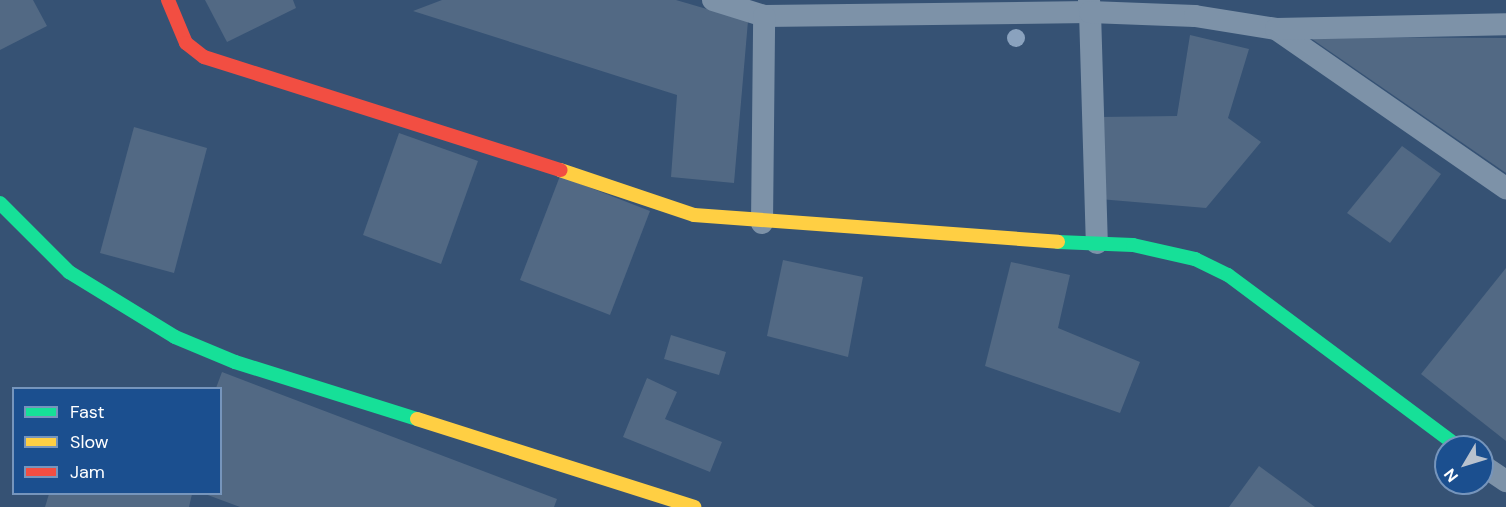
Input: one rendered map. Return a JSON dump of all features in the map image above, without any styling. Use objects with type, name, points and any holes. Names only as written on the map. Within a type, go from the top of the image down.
[{"type":"street","points":[[168,0],[186,43],[204,57],[390,112],[651,203],[762,223],[1096,243],[1168,251],[1228,276],[1443,435]]},
{"type":"street","points":[[713,0],[764,16],[1090,6],[1195,16],[1276,29],[1506,24]]},
{"type":"street","points":[[1090,6],[1096,243]]},
{"type":"street","points":[[762,223],[764,16]]},
{"type":"street","points":[[1276,29],[1506,189]]},
{"type":"street","points":[[0,203],[69,272],[175,337],[235,362],[694,507]]},
{"type":"building","points":[[0,0],[33,0],[47,26],[0,50]]},
{"type":"building","points":[[205,0],[293,0],[296,8],[227,42]]},
{"type":"building","points":[[442,0],[676,0],[748,21],[734,183],[671,177],[677,95],[413,11]]},
{"type":"building","points":[[1190,35],[1249,49],[1228,118],[1261,142],[1206,208],[1099,199],[1100,117],[1177,116]]},
{"type":"building","points":[[1309,37],[1506,38],[1506,173]]},
{"type":"building","points":[[134,127],[207,148],[174,273],[100,253]]},
{"type":"building","points":[[399,133],[478,161],[441,264],[363,235]]},
{"type":"building","points":[[1402,146],[1441,174],[1390,243],[1347,213]]},
{"type":"building","points":[[560,176],[650,211],[610,315],[520,280]]},
{"type":"building","points":[[783,260],[863,277],[848,357],[767,336]]},
{"type":"building","points":[[1011,262],[1070,275],[1058,328],[1140,362],[1120,413],[985,366]]},
{"type":"building","points":[[1506,268],[1506,441],[1421,374]]},
{"type":"building","points":[[671,335],[726,352],[719,375],[664,359]]},
{"type":"building","points":[[222,372],[557,499],[554,507],[240,507],[208,495],[222,495],[222,387],[216,387]]},
{"type":"building","points":[[647,378],[677,392],[665,419],[722,442],[710,472],[623,437]]},
{"type":"building","points":[[1259,466],[1315,507],[1229,507]]},
{"type":"building","points":[[49,495],[192,495],[189,507],[45,507]]},
{"type":"traffic: fast","points":[[0,203],[69,272],[175,337],[235,362],[417,419]]},
{"type":"traffic: fast","points":[[1058,242],[1133,245],[1195,259],[1228,275],[1443,435]]},
{"type":"traffic: slow","points":[[560,170],[694,215],[1058,242]]},
{"type":"traffic: slow","points":[[417,419],[694,507]]},
{"type":"traffic: jam","points":[[168,0],[186,43],[204,57],[560,170]]}]
